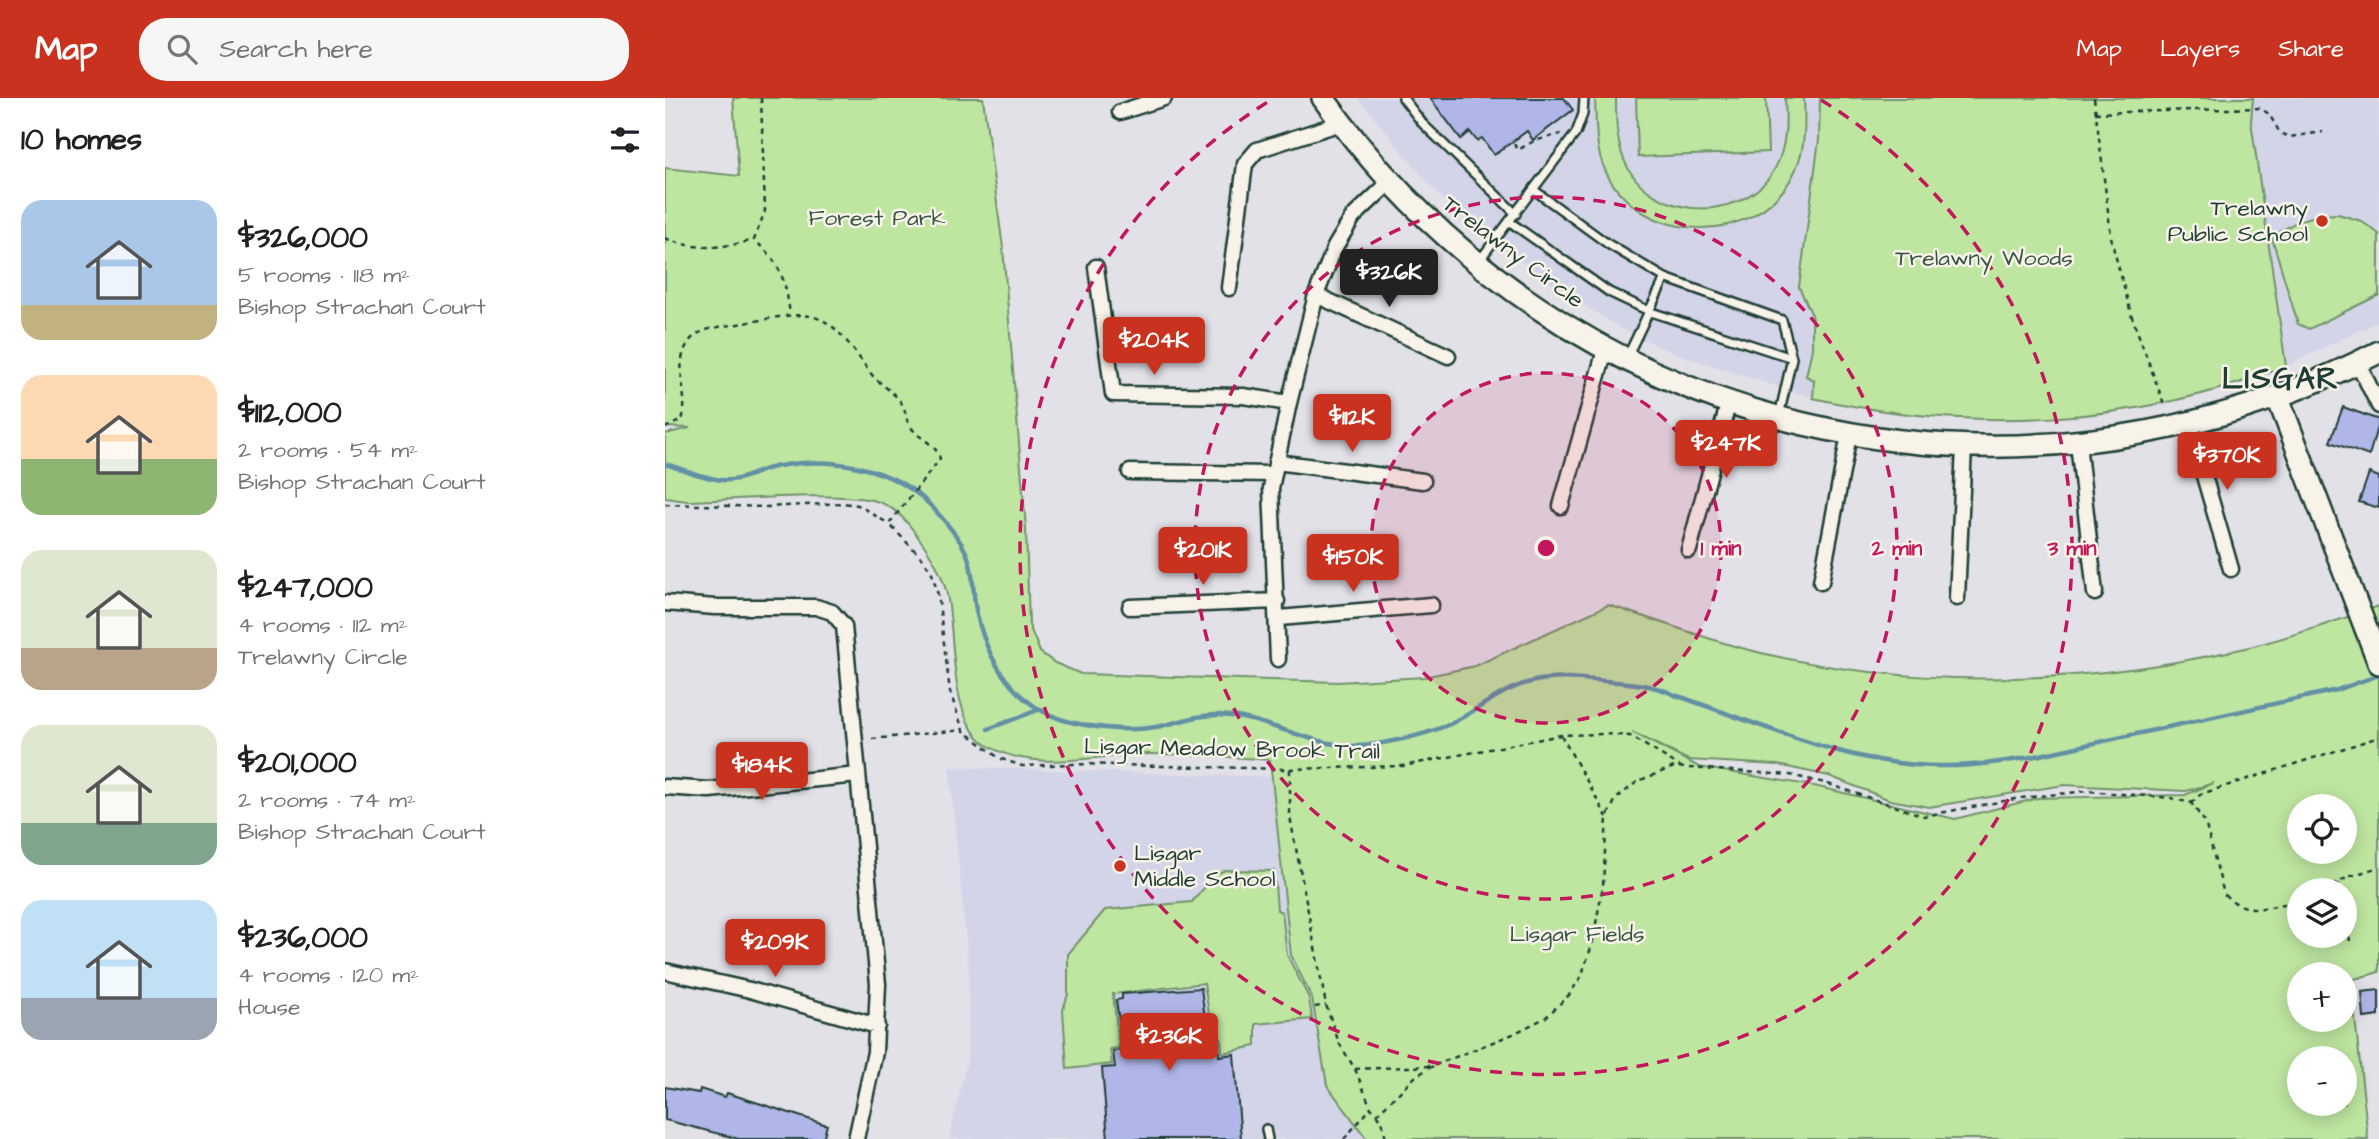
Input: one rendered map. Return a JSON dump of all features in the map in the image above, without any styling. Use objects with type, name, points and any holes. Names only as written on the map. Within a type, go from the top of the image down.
[{"type":"street","points":[[1120,112],[1164,98]]},
{"type":"street","name":"Trelawny Circle","points":[[1323,98],[1341,124],[1390,182],[1431,225],[1477,263],[1605,350],[1729,401],[1849,435],[1964,447],[2078,443],[2189,424],[2278,398],[2379,352]]},
{"type":"street","points":[[1229,288],[1245,164],[1250,155],[1257,150],[1341,124]]},
{"type":"street","points":[[1278,659],[1275,468],[1289,403],[1316,295],[1348,225],[1366,203],[1390,182]]},
{"type":"street","points":[[1096,267],[1113,394],[1243,396],[1289,403]]},
{"type":"street","points":[[1316,295],[1448,356]]},
{"type":"street","points":[[1561,506],[1605,350]]},
{"type":"street","points":[[2358,363],[2379,406]]},
{"type":"street","points":[[2278,398],[2379,663]]},
{"type":"street","points":[[1689,550],[1729,401]]},
{"type":"street","points":[[2189,424],[2231,569]]},
{"type":"street","points":[[1821,582],[1849,435]]},
{"type":"street","points":[[2078,443],[2095,593]]},
{"type":"street","points":[[1957,597],[1964,447]]},
{"type":"street","points":[[1130,472],[1275,468],[1423,481]]},
{"type":"street","points":[[1130,607],[1277,601]]},
{"type":"street","points":[[665,603],[715,607],[816,607],[839,619],[844,626],[879,984],[875,1052],[856,1139]]},
{"type":"street","points":[[1279,618],[1431,605]]},
{"type":"street","points":[[665,787],[709,790],[858,775]]},
{"type":"street","points":[[665,971],[750,990],[877,1026]]},
{"type":"lane","points":[[1403,98],[1423,124],[1516,214]]},
{"type":"lane","points":[[1477,263],[1534,190],[1579,126],[1584,98]]},
{"type":"lane","points":[[1534,190],[1608,243],[1665,278],[1783,320],[1792,358],[1780,416]]},
{"type":"lane","points":[[1510,222],[1609,292],[1651,312],[1792,358]]},
{"type":"lane","points":[[1625,360],[1651,312],[1665,278]]},
{"type":"lane","points":[[1266,1129],[1268,1139]]},
{"type":"path","points":[[754,240],[765,211],[761,98]]},
{"type":"path","points":[[2094,98],[2112,243],[2132,317],[2164,404]]},
{"type":"path","points":[[2095,113],[2260,108],[2269,114],[2280,133],[2290,137],[2323,132]]},
{"type":"path","points":[[1514,144],[1518,150],[1579,126]]},
{"type":"path","points":[[665,238],[682,246],[725,247],[754,240]]},
{"type":"path","points":[[754,240],[771,253],[785,277],[790,315]]},
{"type":"path","points":[[665,428],[682,420],[686,407],[682,360],[689,342],[704,330],[790,315],[807,314],[828,321],[846,337],[870,373],[903,404],[909,425],[938,451],[940,459],[933,471],[889,524]]},
{"type":"path","points":[[665,504],[768,507],[843,503],[858,505],[889,524],[923,559],[932,573],[938,595],[950,692],[963,730],[872,739]]},
{"type":"path","name":"Lisgar Meadow Brook Trail","points":[[963,730],[999,758],[1022,766],[1074,764],[1290,769],[1403,766],[1561,735],[1630,736],[1681,767],[1790,775],[1924,816],[2020,798],[2088,791],[2171,797],[2191,803]]},
{"type":"path","points":[[1561,735],[1607,817]]},
{"type":"path","points":[[2287,903],[2250,911],[2224,894],[2206,822],[2191,803],[2200,794],[2379,737]]},
{"type":"path","points":[[1377,1114],[1416,1076],[1433,1066],[1513,1034],[1545,1018],[1569,995],[1581,977],[1593,945],[1602,885],[1607,817],[1616,799],[1638,780],[1681,767]]},
{"type":"path","points":[[1290,769],[1290,817],[1326,1005],[1339,1043],[1355,1069],[1371,1108],[1382,1121],[1386,1139]]},
{"type":"path","points":[[2351,878],[2379,867]]},
{"type":"path","points":[[1315,1007],[1326,1005]]},
{"type":"path","points":[[1355,1069],[1433,1066]]},
{"type":"path","points":[[1344,1139],[1371,1108]]},
{"type":"shaded area","points":[[1358,98],[1820,98],[1813,398],[1671,352],[1624,330],[1564,293],[1459,215],[1428,183]]},
{"type":"shaded area","name":"Trelawny Public School","points":[[2253,98],[2379,98],[2379,321],[2286,366],[2251,121]]},
{"type":"shaded area","name":"Lisgar Middle School","points":[[949,767],[1271,777],[1291,955],[1312,998],[1327,1085],[1367,1139],[949,1139],[967,1061],[969,971]]},
{"type":"green space","points":[[733,98],[983,98],[1003,248],[1026,529],[1029,625],[1040,652],[1055,663],[1081,674],[1338,682],[1424,677],[1475,666],[1608,605],[1734,646],[1795,660],[1920,676],[2046,677],[2108,672],[2232,651],[2325,625],[2379,606],[2379,972],[2357,978],[2357,962],[2287,962],[2287,1032],[2357,1032],[2368,1139],[1367,1139],[1327,1085],[1312,998],[1291,955],[1270,760],[1149,754],[1045,761],[1005,754],[987,745],[974,732],[965,715],[955,673],[946,590],[923,544],[899,514],[875,501],[847,497],[802,496],[687,501],[665,498],[665,434],[690,428],[665,427],[665,168],[739,176]],"holes":[[[1632,732],[1688,760],[1778,765],[1829,776],[1890,800],[1929,807],[2064,785],[2186,791],[2214,783],[2185,795],[2038,798],[1955,819],[1814,786],[1699,767]]]},
{"type":"green space","points":[[1595,98],[1616,98],[1621,150],[1636,179],[1655,195],[1677,205],[1702,208],[1726,205],[1749,196],[1767,180],[1780,157],[1784,142],[1785,98],[1804,98],[1801,153],[1795,171],[1777,198],[1752,216],[1723,226],[1693,228],[1663,221],[1636,207],[1614,186],[1598,149]]},
{"type":"green space","points":[[1636,98],[1766,98],[1768,152],[1638,157]]},
{"type":"green space","name":"Trelawny Woods","points":[[1820,98],[2253,98],[2251,121],[2286,366],[2229,386],[2171,401],[2112,412],[2052,418],[1931,416],[1813,398],[1814,380],[1806,376],[1812,349],[1812,315],[1799,287],[1819,140]]},
{"type":"green space","points":[[2338,214],[2361,221],[2379,234],[2379,295],[2309,329],[2298,324],[2272,238],[2303,220]]},
{"type":"green space","points":[[1225,870],[1274,871],[1277,910],[1282,912],[1287,955],[1309,998],[1312,1019],[1256,1024],[1256,1046],[1222,1053],[1221,1038],[1213,1038],[1204,983],[1113,994],[1119,1048],[1110,1049],[1112,1064],[1067,1069],[1063,1010],[1068,994],[1068,954],[1105,910],[1192,902],[1216,874]]},
{"type":"building","points":[[1430,98],[1564,98],[1573,110],[1533,140],[1527,131],[1494,155],[1482,138],[1477,141],[1470,132],[1461,139]]},
{"type":"building","points":[[2343,407],[2379,420],[2369,456],[2330,442]]},
{"type":"building","points":[[2369,473],[2379,477],[2379,508],[2359,502]]},
{"type":"building","points":[[1201,988],[1208,1041],[1218,1040],[1219,1056],[1234,1054],[1241,1139],[1108,1139],[1102,1068],[1115,1067],[1113,1051],[1123,1050],[1116,1000],[1122,999],[1122,994]]},
{"type":"building","points":[[2379,990],[2379,1016],[2364,1018],[2362,992]]},
{"type":"building","points":[[665,1087],[699,1093],[700,1089],[725,1097],[727,1093],[827,1125],[823,1139],[739,1139],[665,1120]]},
{"type":"waterway","points":[[665,464],[722,480],[742,478],[774,467],[795,464],[838,464],[880,473],[899,482],[917,493],[933,508],[962,544],[970,564],[975,608],[983,635],[1000,671],[1012,686],[1025,699],[1059,719],[1098,727],[1147,728],[1195,717],[1220,715],[1239,717],[1332,744],[1370,745],[1441,728],[1523,684],[1544,679],[1570,678],[1633,683],[1658,688],[1774,731],[1877,760],[1912,765],[1957,766],[2031,757],[2337,690],[2379,675]]},
{"type":"waterway","points":[[988,729],[1038,710]]},
{"type":"place","name":"Trelawny Public School","points":[[2322,221]]},
{"type":"place","name":"Lisgar Middle School","points":[[1120,866]]},
{"type":"district","name":"LISGAR","points":[[2281,379]]},
{"type":"park label","name":"Forest Park","points":[[877,218]]},
{"type":"park label","name":"Lisgar Fields","points":[[1577,934]]}]
